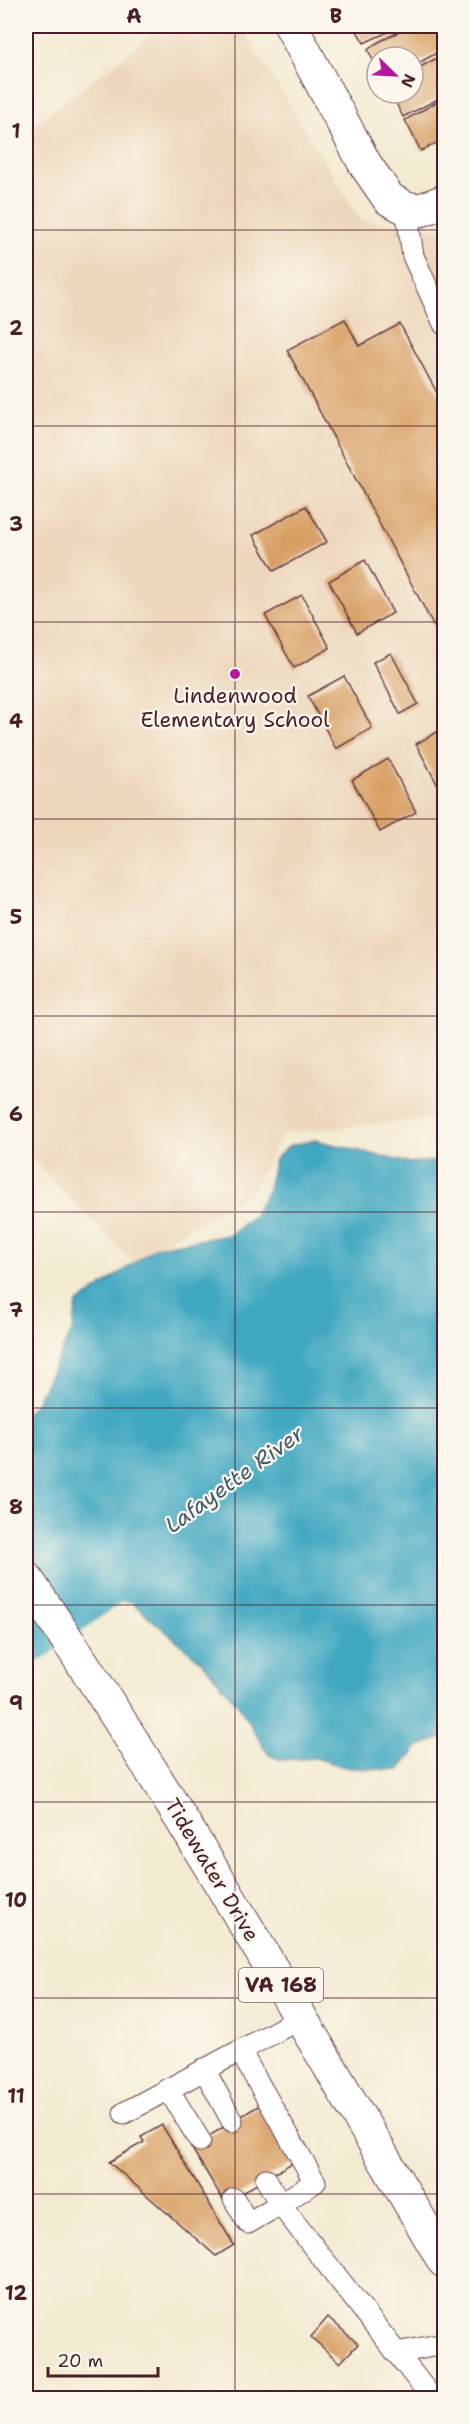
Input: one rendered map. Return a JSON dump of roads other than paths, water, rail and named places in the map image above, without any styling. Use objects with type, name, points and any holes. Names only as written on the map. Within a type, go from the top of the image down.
[{"type":"main road","points":[[291,26],[373,176],[389,199],[406,208],[421,210],[444,201]]},
{"type":"main road","name":"Tidewater Drive","points":[[26,1578],[202,1851],[444,2260]]},
{"type":"lane","points":[[406,208],[413,256],[444,324]]},
{"type":"lane","points":[[124,2112],[301,2018]]},
{"type":"lane","points":[[234,2199],[248,2223],[315,2182],[240,2051]]},
{"type":"lane","points":[[204,2070],[232,2121]]},
{"type":"lane","points":[[168,2089],[200,2141]]},
{"type":"lane","points":[[266,2179],[280,2204],[432,2398]]},
{"type":"lane","points":[[396,2353],[444,2344]]},
{"type":"water","points":[[315,1140],[409,1163],[444,1160],[444,1734],[441,1738],[419,1746],[399,1770],[348,1768],[316,1758],[281,1760],[269,1755],[238,1704],[202,1662],[130,1601],[50,1600],[26,1619],[26,1412],[35,1405],[73,1329],[77,1304],[156,1247],[230,1235],[254,1215],[268,1190],[275,1159],[289,1146]]},
{"type":"waterway","name":"Lafayette River","points":[[26,1631],[141,1547]]},
{"type":"place","name":"Lindenwood Elementary School","points":[[235,674]]}]
